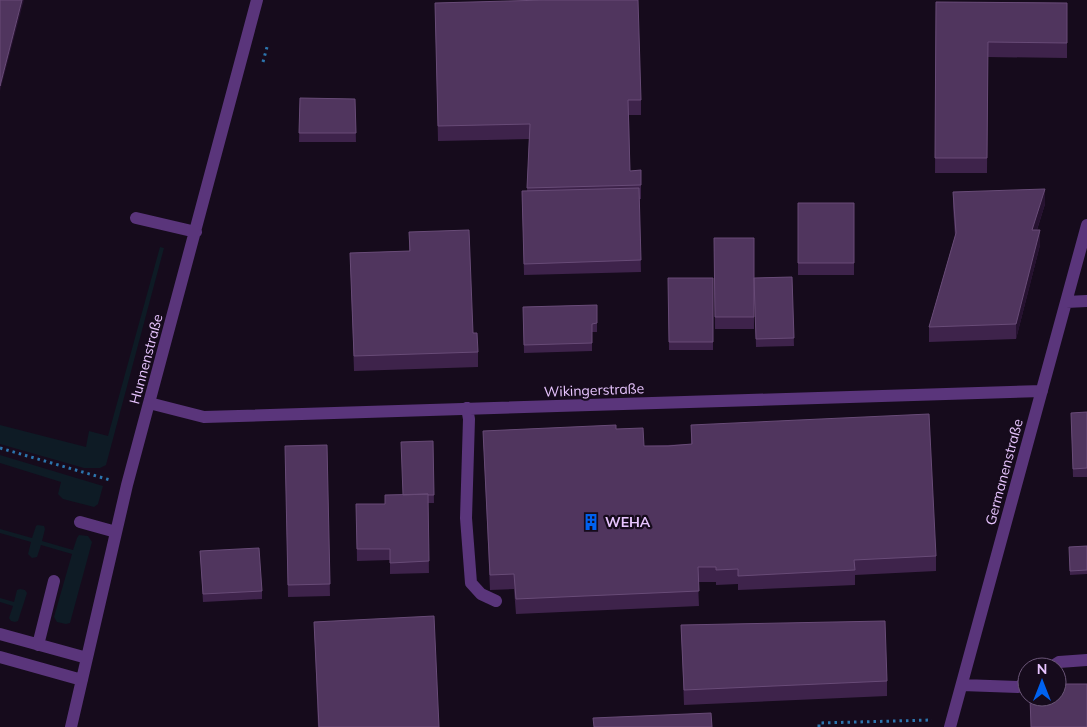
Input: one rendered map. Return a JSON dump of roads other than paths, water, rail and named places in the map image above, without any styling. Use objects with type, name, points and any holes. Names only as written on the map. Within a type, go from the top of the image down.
[{"type":"street","name":"Hunnenstraße","points":[[71,727],[127,485],[257,0]]},
{"type":"street","points":[[136,218],[196,232]]},
{"type":"street","name":"Germanenstraße","points":[[951,723],[1087,225]]},
{"type":"street","points":[[1066,302],[1087,301]]},
{"type":"street","name":"Wikingerstraße","points":[[149,403],[204,417],[1042,390]]},
{"type":"street","points":[[468,408],[466,518],[471,583],[481,594],[496,601]]},
{"type":"street","points":[[80,522],[116,532]]},
{"type":"street","points":[[38,645],[54,581]]},
{"type":"street","points":[[0,634],[87,658]]},
{"type":"street","points":[[0,657],[82,680]]},
{"type":"street","points":[[1067,661],[1087,660]]},
{"type":"street","points":[[962,685],[1017,687]]},
{"type":"place","name":"WEHA","points":[[591,522]]}]
